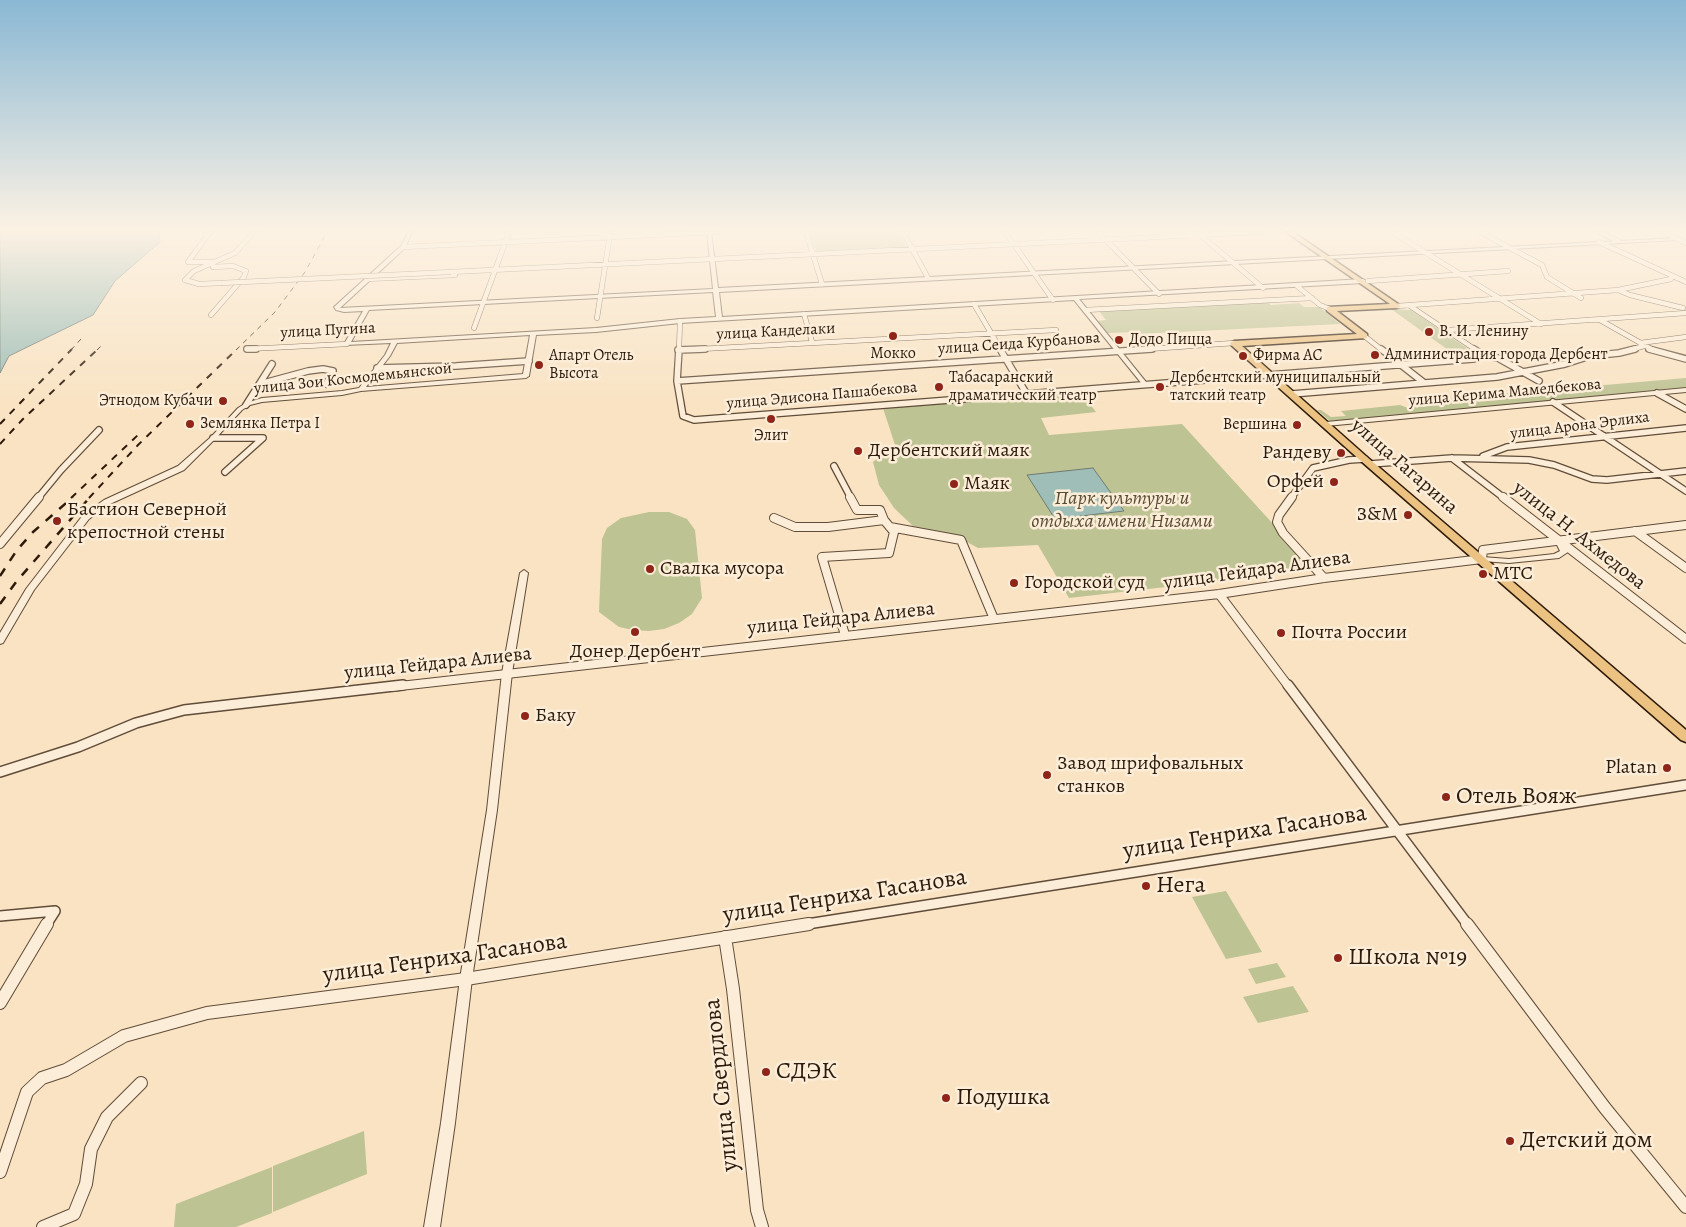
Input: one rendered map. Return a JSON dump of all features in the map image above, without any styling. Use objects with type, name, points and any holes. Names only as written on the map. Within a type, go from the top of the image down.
[{"type":"main road","points":[[1376,289],[1397,306]]},
{"type":"main road","points":[[1329,308],[1397,306]]},
{"type":"main road","points":[[1329,308],[1363,335]]},
{"type":"main road","name":"улица Сеида Курбанова","points":[[1234,343],[1363,335]]},
{"type":"main road","name":"улица Гагарина","points":[[1269,374],[1235,343],[1363,335]]},
{"type":"main road","name":"улица Гагарина","points":[[1234,343],[1368,462]]},
{"type":"main road","name":"улица Гагарина","points":[[1292,394],[1686,737]]},
{"type":"street","points":[[211,315],[233,289]]},
{"type":"street","points":[[356,289],[337,308],[344,310],[367,309],[729,289]]},
{"type":"street","points":[[474,328],[489,289]]},
{"type":"street","points":[[597,318],[601,289]]},
{"type":"street","points":[[1046,289],[1053,300]]},
{"type":"street","points":[[1154,289],[1159,294]]},
{"type":"street","name":"улица Пугина","points":[[248,349],[533,334],[596,330],[680,321],[1241,289]]},
{"type":"street","points":[[1301,289],[1320,305],[1329,308]]},
{"type":"street","points":[[1487,289],[1542,324]]},
{"type":"street","points":[[1566,289],[1581,298]]},
{"type":"street","points":[[1397,306],[1621,289]]},
{"type":"street","points":[[716,290],[719,319]]},
{"type":"street","points":[[1618,290],[1685,310]]},
{"type":"street","points":[[1084,310],[1312,298]]},
{"type":"street","points":[[1076,299],[1144,383]]},
{"type":"street","points":[[974,304],[1026,393]]},
{"type":"street","points":[[1409,305],[1485,356],[1498,358],[1539,381]]},
{"type":"street","points":[[348,344],[367,309]]},
{"type":"street","points":[[1448,330],[1542,324],[1685,310]]},
{"type":"street","points":[[804,314],[812,342]]},
{"type":"street","points":[[1599,319],[1642,345],[1661,354],[1686,359]]},
{"type":"street","points":[[677,381],[680,321]]},
{"type":"street","name":"улица Канделаки","points":[[678,350],[1056,330]]},
{"type":"street","points":[[377,368],[456,366],[529,360],[533,334]]},
{"type":"street","points":[[1363,335],[1423,382]]},
{"type":"street","points":[[1292,394],[1497,377],[1565,364],[1590,356],[1620,352],[1642,345],[1686,338]]},
{"type":"street","points":[[361,389],[388,355],[395,341]]},
{"type":"street","name":"улица Сеида Курбанова","points":[[677,381],[1234,343]]},
{"type":"street","name":"улица Эдисона Пашабекова","points":[[677,381],[683,416],[694,420],[1144,383],[1473,359],[1485,356]]},
{"type":"street","name":"улица Зои Космодемьянской","points":[[0,641],[30,589],[86,517],[98,508],[181,468],[246,405],[262,400],[342,393],[361,389],[526,376],[529,360]]},
{"type":"street","points":[[246,405],[272,364]]},
{"type":"street","points":[[260,384],[308,371],[323,369],[333,371],[326,384]]},
{"type":"street","name":"улица Керима Мамедбекова","points":[[1326,424],[1686,390]]},
{"type":"street","points":[[1657,393],[1686,409]]},
{"type":"street","points":[[1553,402],[1686,491]]},
{"type":"street","name":"улица Арона Эрлиха","points":[[1478,458],[1507,447],[1686,428]]},
{"type":"street","points":[[0,544],[60,470],[99,430]]},
{"type":"street","points":[[213,438],[263,438],[225,472]]},
{"type":"street","name":"улица Н. Ахмедова","points":[[1452,458],[1686,639]]},
{"type":"street","points":[[1324,578],[1283,533],[1276,522],[1313,468],[1349,460],[1368,462],[1478,458],[1529,460],[1554,465],[1592,479],[1607,480],[1686,471]]},
{"type":"street","points":[[834,466],[857,510],[880,510],[884,520],[894,532],[889,553],[822,557],[845,635]]},
{"type":"street","points":[[774,518],[794,527],[828,526],[884,520]]},
{"type":"street","name":"улица Гейдара Алиева","points":[[0,772],[78,747],[136,723],[184,710],[1219,594],[1324,578],[1481,559],[1484,550],[1686,525]]},
{"type":"street","points":[[890,527],[962,540],[994,619]]},
{"type":"street","points":[[1635,531],[1686,568]]},
{"type":"street","points":[[1481,559],[1509,561],[1556,556],[1564,552],[1559,541]]},
{"type":"street","points":[[432,1227],[448,1123],[466,979],[492,810],[507,673],[524,573]]},
{"type":"street","points":[[1219,594],[1605,1108],[1686,1207]]},
{"type":"street","name":"улица Генриха Гасанова","points":[[0,1172],[27,1092],[42,1078],[66,1070],[124,1036],[207,1013],[466,979],[1686,785]]},
{"type":"street","points":[[0,916],[55,911],[0,1003]]},
{"type":"street","name":"улица Свердлова","points":[[726,937],[757,1210],[762,1227]]},
{"type":"street","points":[[43,1227],[74,1214],[86,1184],[91,1149],[107,1117],[141,1083]]},
{"type":"green space","points":[[1268,302],[1271,305],[1299,303],[1304,307],[1319,307],[1340,324],[1137,334],[1135,332],[1108,333],[1098,321],[1106,320],[1098,310]]},
{"type":"green space","points":[[1391,309],[1411,310],[1471,351],[1472,354],[1458,357]]},
{"type":"green space","points":[[1686,378],[1686,388],[1330,421],[1317,410],[1321,410],[1331,417],[1346,416],[1341,411],[1400,405],[1408,408],[1411,407],[1410,404],[1465,397],[1477,400],[1477,396]]},
{"type":"green space","name":"Парк культуры и отдыха имени Низами","points":[[1079,389],[1096,412],[1041,418],[1049,435],[1182,424],[1315,570],[1069,598],[1038,545],[978,548],[956,536],[913,526],[894,508],[879,485],[873,462],[889,449],[896,448],[882,405]]},
{"type":"green space","name":"Свалка мусора","points":[[649,512],[669,512],[687,519],[695,530],[702,598],[692,614],[679,623],[664,629],[649,631],[633,630],[619,627],[599,612],[602,539],[607,528],[621,518]]},
{"type":"green space","points":[[1226,891],[1262,952],[1226,959],[1192,897]]},
{"type":"green space","points":[[1277,963],[1286,977],[1256,984],[1248,969]]},
{"type":"green space","points":[[1293,986],[1309,1012],[1258,1023],[1243,997]]},
{"type":"green space","points":[[364,1131],[367,1174],[273,1212],[273,1166]]},
{"type":"green space","points":[[272,1167],[272,1213],[236,1227],[174,1227],[176,1204]]},
{"type":"water","points":[[0,289],[110,289],[93,315],[9,356],[0,373]]},
{"type":"water","points":[[1093,468],[1124,511],[1055,519],[1027,475]]},
{"type":"railway","points":[[236,350],[275,312],[292,289]]},
{"type":"railway","points":[[71,350],[81,339]]},
{"type":"railway","points":[[98,349],[103,344]]},
{"type":"railway","points":[[0,424],[72,349]]},
{"type":"railway","points":[[0,444],[23,419],[98,349]]},
{"type":"railway","points":[[89,498],[138,445],[237,349]]},
{"type":"railway","points":[[71,498],[139,434]]},
{"type":"railway","points":[[0,576],[17,550],[33,532],[73,497]]},
{"type":"railway","points":[[0,604],[16,582],[90,497]]},
{"type":"place","name":"В. И. Ленину","points":[[1429,332]]},
{"type":"place","name":"Мокко","points":[[893,336]]},
{"type":"place","name":"Додо Пицца","points":[[1119,340]]},
{"type":"place","name":"Администрация города Дербент","points":[[1375,355]]},
{"type":"place","name":"Фирма АС","points":[[1243,356]]},
{"type":"place","name":"Апарт Отель Высота","points":[[539,365]]},
{"type":"place","name":"Табасаранский драматический театр","points":[[939,387]]},
{"type":"place","name":"Дербентский муниципальный татский театр","points":[[1160,387]]},
{"type":"place","name":"Этнодом Кубачи","points":[[223,401]]},
{"type":"place","name":"Элит","points":[[771,419]]},
{"type":"place","name":"Землянка Петра I","points":[[190,424]]},
{"type":"place","name":"Вершина","points":[[1297,425]]},
{"type":"place","name":"Дербентский маяк","points":[[858,451]]},
{"type":"place","name":"Рандеву","points":[[1341,453]]},
{"type":"place","name":"Орфей","points":[[1334,482]]},
{"type":"place","name":"Маяк","points":[[954,484]]},
{"type":"place","name":"З&М","points":[[1408,515]]},
{"type":"place","name":"Бастион Северной крепостной стены","points":[[57,521]]},
{"type":"place","name":"Свалка мусора","points":[[650,569]]},
{"type":"place","name":"МТС","points":[[1483,574]]},
{"type":"place","name":"Городской суд","points":[[1014,583]]},
{"type":"place","name":"Донер Дербент","points":[[635,632]]},
{"type":"place","name":"Почта России","points":[[1281,633]]},
{"type":"place","name":"Баку","points":[[525,716]]},
{"type":"place","name":"Platan","points":[[1667,768]]},
{"type":"place","name":"Завод шрифовальных станков","points":[[1047,775]]},
{"type":"place","name":"Отель Вояж","points":[[1446,797]]},
{"type":"place","name":"Нега","points":[[1146,886]]},
{"type":"place","name":"Школа №19","points":[[1338,958]]},
{"type":"place","name":"СДЭК","points":[[766,1072]]},
{"type":"place","name":"Подушка","points":[[946,1098]]},
{"type":"place","name":"Детский дом","points":[[1510,1141]]}]
